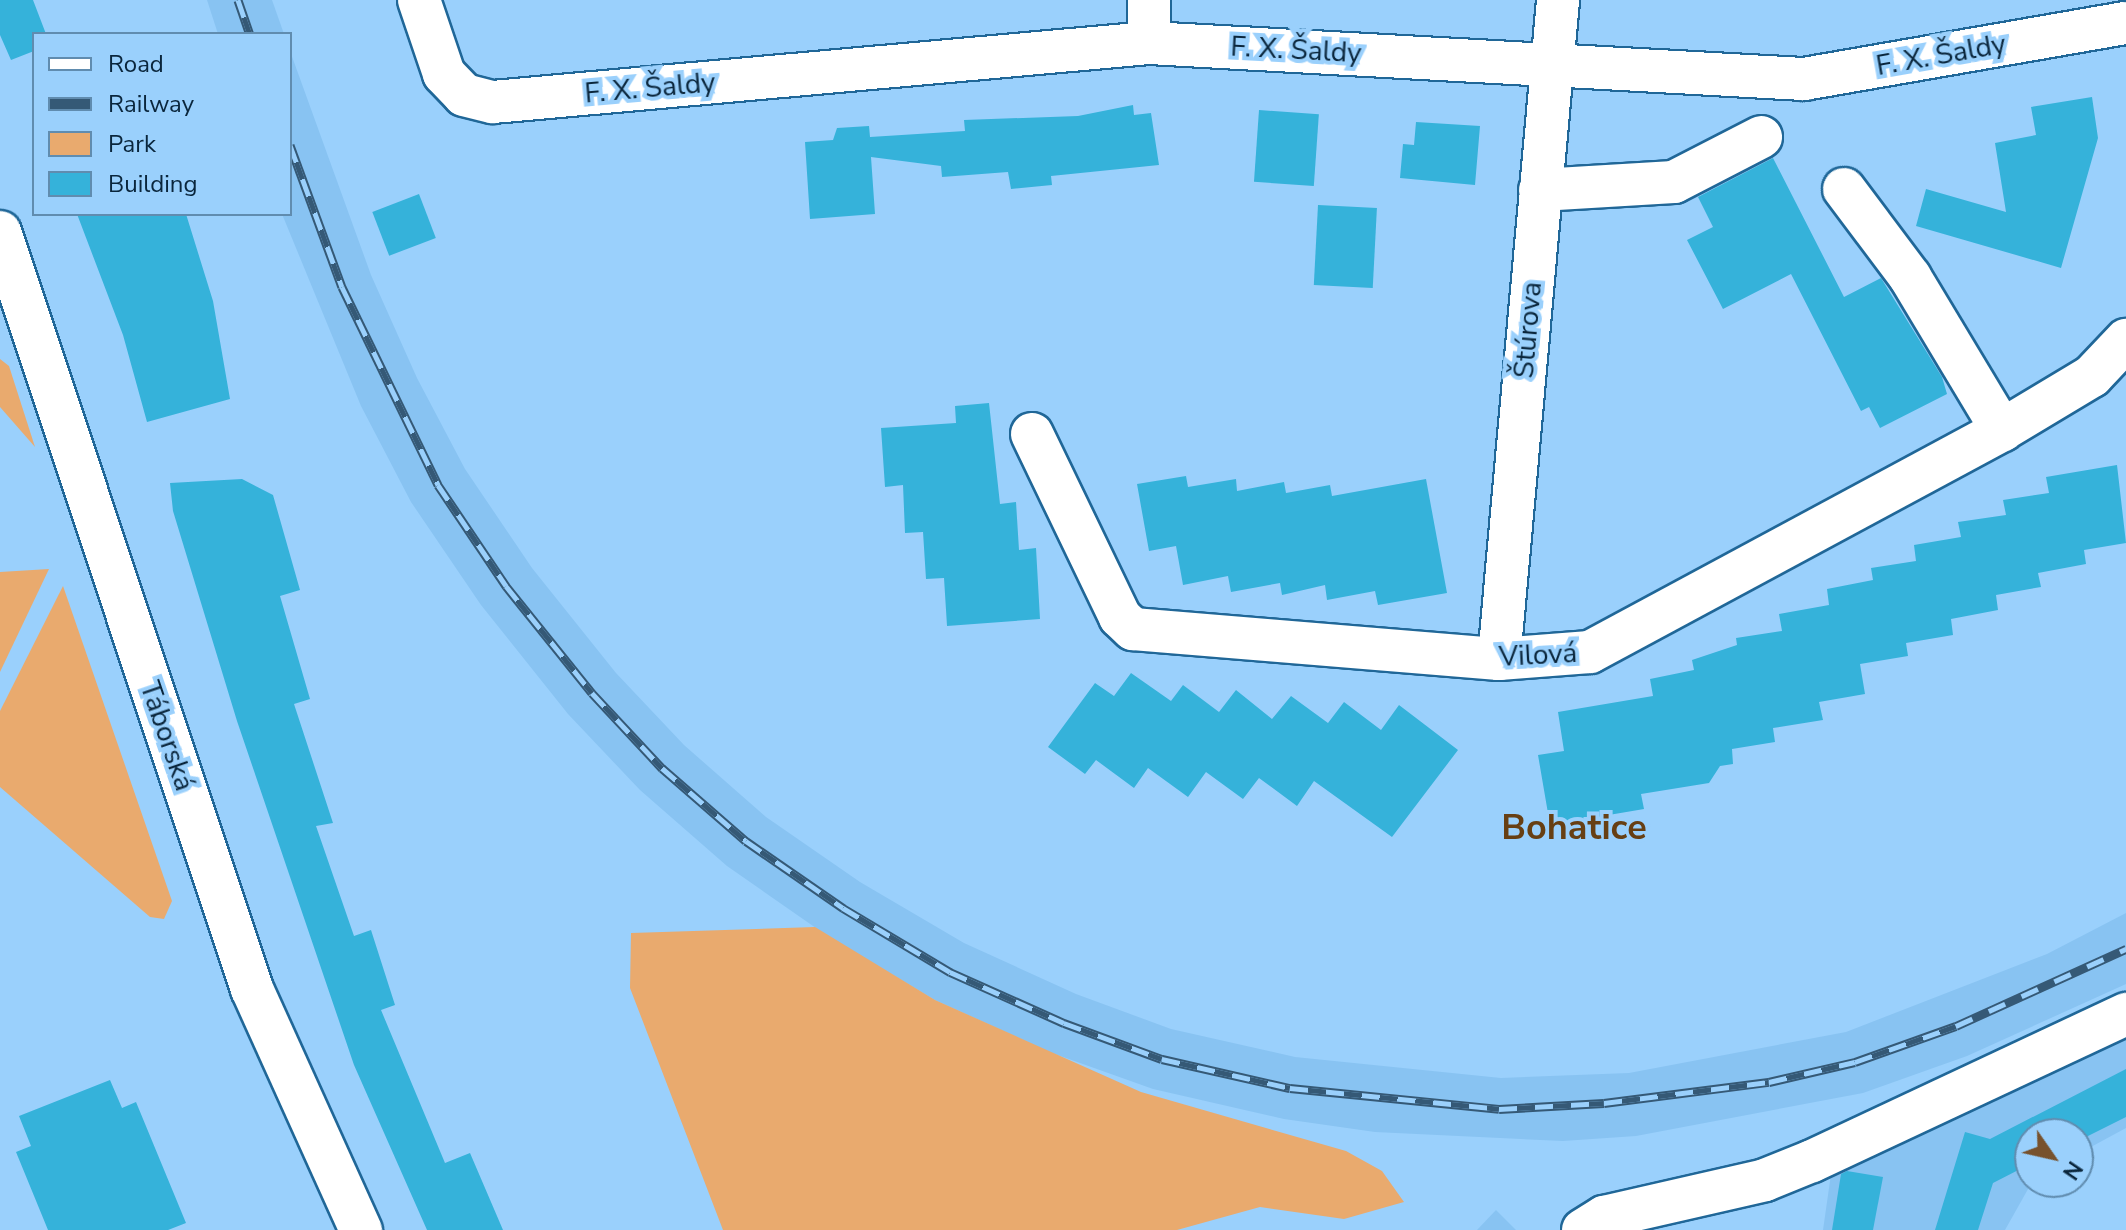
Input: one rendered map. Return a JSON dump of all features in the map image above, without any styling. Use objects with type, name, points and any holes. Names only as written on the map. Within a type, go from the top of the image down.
[{"type":"street","name":"F. X. Šaldy","points":[[419,0],[444,74],[464,95],[493,102],[1149,43],[1551,62],[1804,79],[2126,23]]},
{"type":"street","points":[[1149,0],[1149,43]]},
{"type":"street","name":"Štúrova","points":[[1499,659],[1558,0]]},
{"type":"street","points":[[1540,190],[1674,182],[1761,137]]},
{"type":"street","points":[[1844,189],[1910,277],[2002,430]]},
{"type":"street","name":"Táborská","points":[[0,232],[252,989],[361,1230]]},
{"type":"street","name":"Vilová","points":[[1032,434],[1120,617],[1133,629],[1499,659],[1590,652],[2002,430],[2092,376],[2126,340]]},
{"type":"street","points":[[1583,1230],[1604,1217],[1765,1180],[2126,1014]]},
{"type":"shaded area","points":[[207,0],[272,0],[283,32],[217,32]]},
{"type":"shaded area","points":[[292,57],[371,275],[417,378],[465,469],[532,568],[616,673],[684,745],[766,817],[860,882],[964,943],[1076,994],[1171,1029],[1295,1057],[1501,1078],[1629,1073],[1846,1032],[2047,954],[2126,913],[2126,984],[1967,1056],[1863,1093],[1636,1136],[1563,1141],[1375,1132],[1284,1119],[1153,1089],[1052,1053],[935,1000],[826,935],[727,866],[640,790],[568,714],[481,605],[411,502],[361,406],[283,216],[292,216]]},
{"type":"shaded area","points":[[2126,1028],[2126,1128],[2094,1145],[2094,1118],[2014,1118],[2014,1198],[2023,1198],[2005,1230],[1823,1230],[1832,1167]]},
{"type":"shaded area","points":[[1496,1210],[1516,1230],[1477,1230]]},
{"type":"green space","points":[[0,359],[9,366],[35,447],[0,407]]},
{"type":"green space","points":[[49,569],[0,672],[0,572]]},
{"type":"green space","points":[[63,586],[172,901],[164,919],[150,917],[0,787],[0,711]]},
{"type":"green space","points":[[815,927],[935,1000],[1141,1092],[1346,1151],[1382,1171],[1404,1202],[1344,1219],[1260,1207],[1177,1230],[723,1230],[630,988],[631,933]]},
{"type":"building","points":[[0,0],[33,0],[45,32],[32,32],[32,52],[11,60],[0,35]]},
{"type":"building","points":[[2092,97],[2098,138],[2061,268],[1916,226],[1926,189],[2006,212],[1995,143],[2036,135],[2031,107]]},
{"type":"building","points":[[1133,105],[1134,115],[1151,113],[1159,165],[1051,176],[1052,185],[1011,189],[1008,172],[942,177],[941,166],[871,157],[875,214],[810,219],[805,142],[833,140],[837,128],[869,126],[870,137],[965,131],[964,120],[1078,116]]},
{"type":"building","points":[[1259,110],[1319,114],[1314,186],[1254,182]]},
{"type":"building","points":[[1416,122],[1480,126],[1475,185],[1400,178],[1403,144],[1414,145]]},
{"type":"building","points":[[1773,158],[1844,297],[1881,278],[1942,377],[1947,394],[1880,428],[1869,407],[1861,411],[1791,274],[1723,309],[1687,240],[1713,227],[1698,197]]},
{"type":"building","points":[[419,194],[436,238],[389,256],[372,212]]},
{"type":"building","points":[[1318,205],[1377,208],[1373,288],[1314,285]]},
{"type":"building","points":[[78,216],[187,216],[213,301],[230,399],[147,422],[123,335]]},
{"type":"building","points":[[989,403],[1000,504],[1016,502],[1019,550],[1036,548],[1040,619],[947,626],[944,578],[926,579],[923,532],[905,533],[903,485],[885,487],[881,428],[956,423],[955,406]]},
{"type":"building","points":[[2117,465],[2126,543],[2084,550],[2086,564],[2038,573],[2041,587],[1996,595],[1998,610],[1951,619],[1953,635],[1906,643],[1908,656],[1860,664],[1865,694],[1819,702],[1823,720],[1773,728],[1775,742],[1732,749],[1733,764],[1720,766],[1709,783],[1641,794],[1644,809],[1550,825],[1538,755],[1564,751],[1558,712],[1653,696],[1650,679],[1694,670],[1692,660],[1737,645],[1736,638],[1782,631],[1779,614],[1829,605],[1827,589],[1873,580],[1871,568],[1916,561],[1914,545],[1961,537],[1958,522],[2006,515],[2003,500],[2049,493],[2046,477]]},
{"type":"building","points":[[1186,476],[1188,487],[1236,479],[1237,491],[1284,482],[1286,493],[1330,485],[1332,496],[1426,479],[1447,593],[1378,605],[1375,591],[1327,600],[1325,585],[1282,595],[1280,583],[1231,592],[1228,576],[1183,585],[1176,546],[1149,551],[1137,484]]},
{"type":"building","points":[[242,479],[273,495],[300,590],[280,596],[310,699],[294,704],[333,823],[316,826],[354,936],[371,930],[395,1005],[381,1010],[445,1163],[470,1153],[503,1230],[427,1230],[354,1065],[237,721],[173,511],[170,483]]},
{"type":"building","points":[[1131,673],[1171,701],[1183,685],[1219,712],[1236,690],[1272,719],[1291,696],[1328,723],[1344,702],[1381,730],[1399,705],[1458,750],[1392,837],[1314,781],[1297,806],[1259,778],[1243,799],[1206,772],[1188,797],[1148,768],[1134,788],[1096,760],[1085,774],[1048,747],[1095,683],[1114,696]]},
{"type":"building","points":[[2126,1069],[2126,1117],[2094,1133],[2094,1118],[2031,1118]]},
{"type":"building","points":[[110,1080],[122,1108],[136,1102],[186,1223],[168,1230],[48,1230],[16,1152],[31,1146],[19,1116]]},
{"type":"building","points":[[2014,1127],[2014,1172],[1993,1183],[1978,1230],[1935,1230],[1965,1132],[1990,1139]]},
{"type":"building","points":[[1847,1171],[1883,1177],[1873,1230],[1832,1230],[1841,1174]]},
{"type":"railway","points":[[238,0],[249,32]]},
{"type":"railway","points":[[292,150],[342,287],[438,485],[506,586],[592,693],[662,768],[746,841],[843,908],[950,972],[1064,1023],[1162,1059],[1290,1088],[1499,1109],[1604,1103],[1769,1082],[1855,1062],[1956,1026],[2126,949]]},
{"type":"district","name":"Bohatice","points":[[1574,828]]}]
